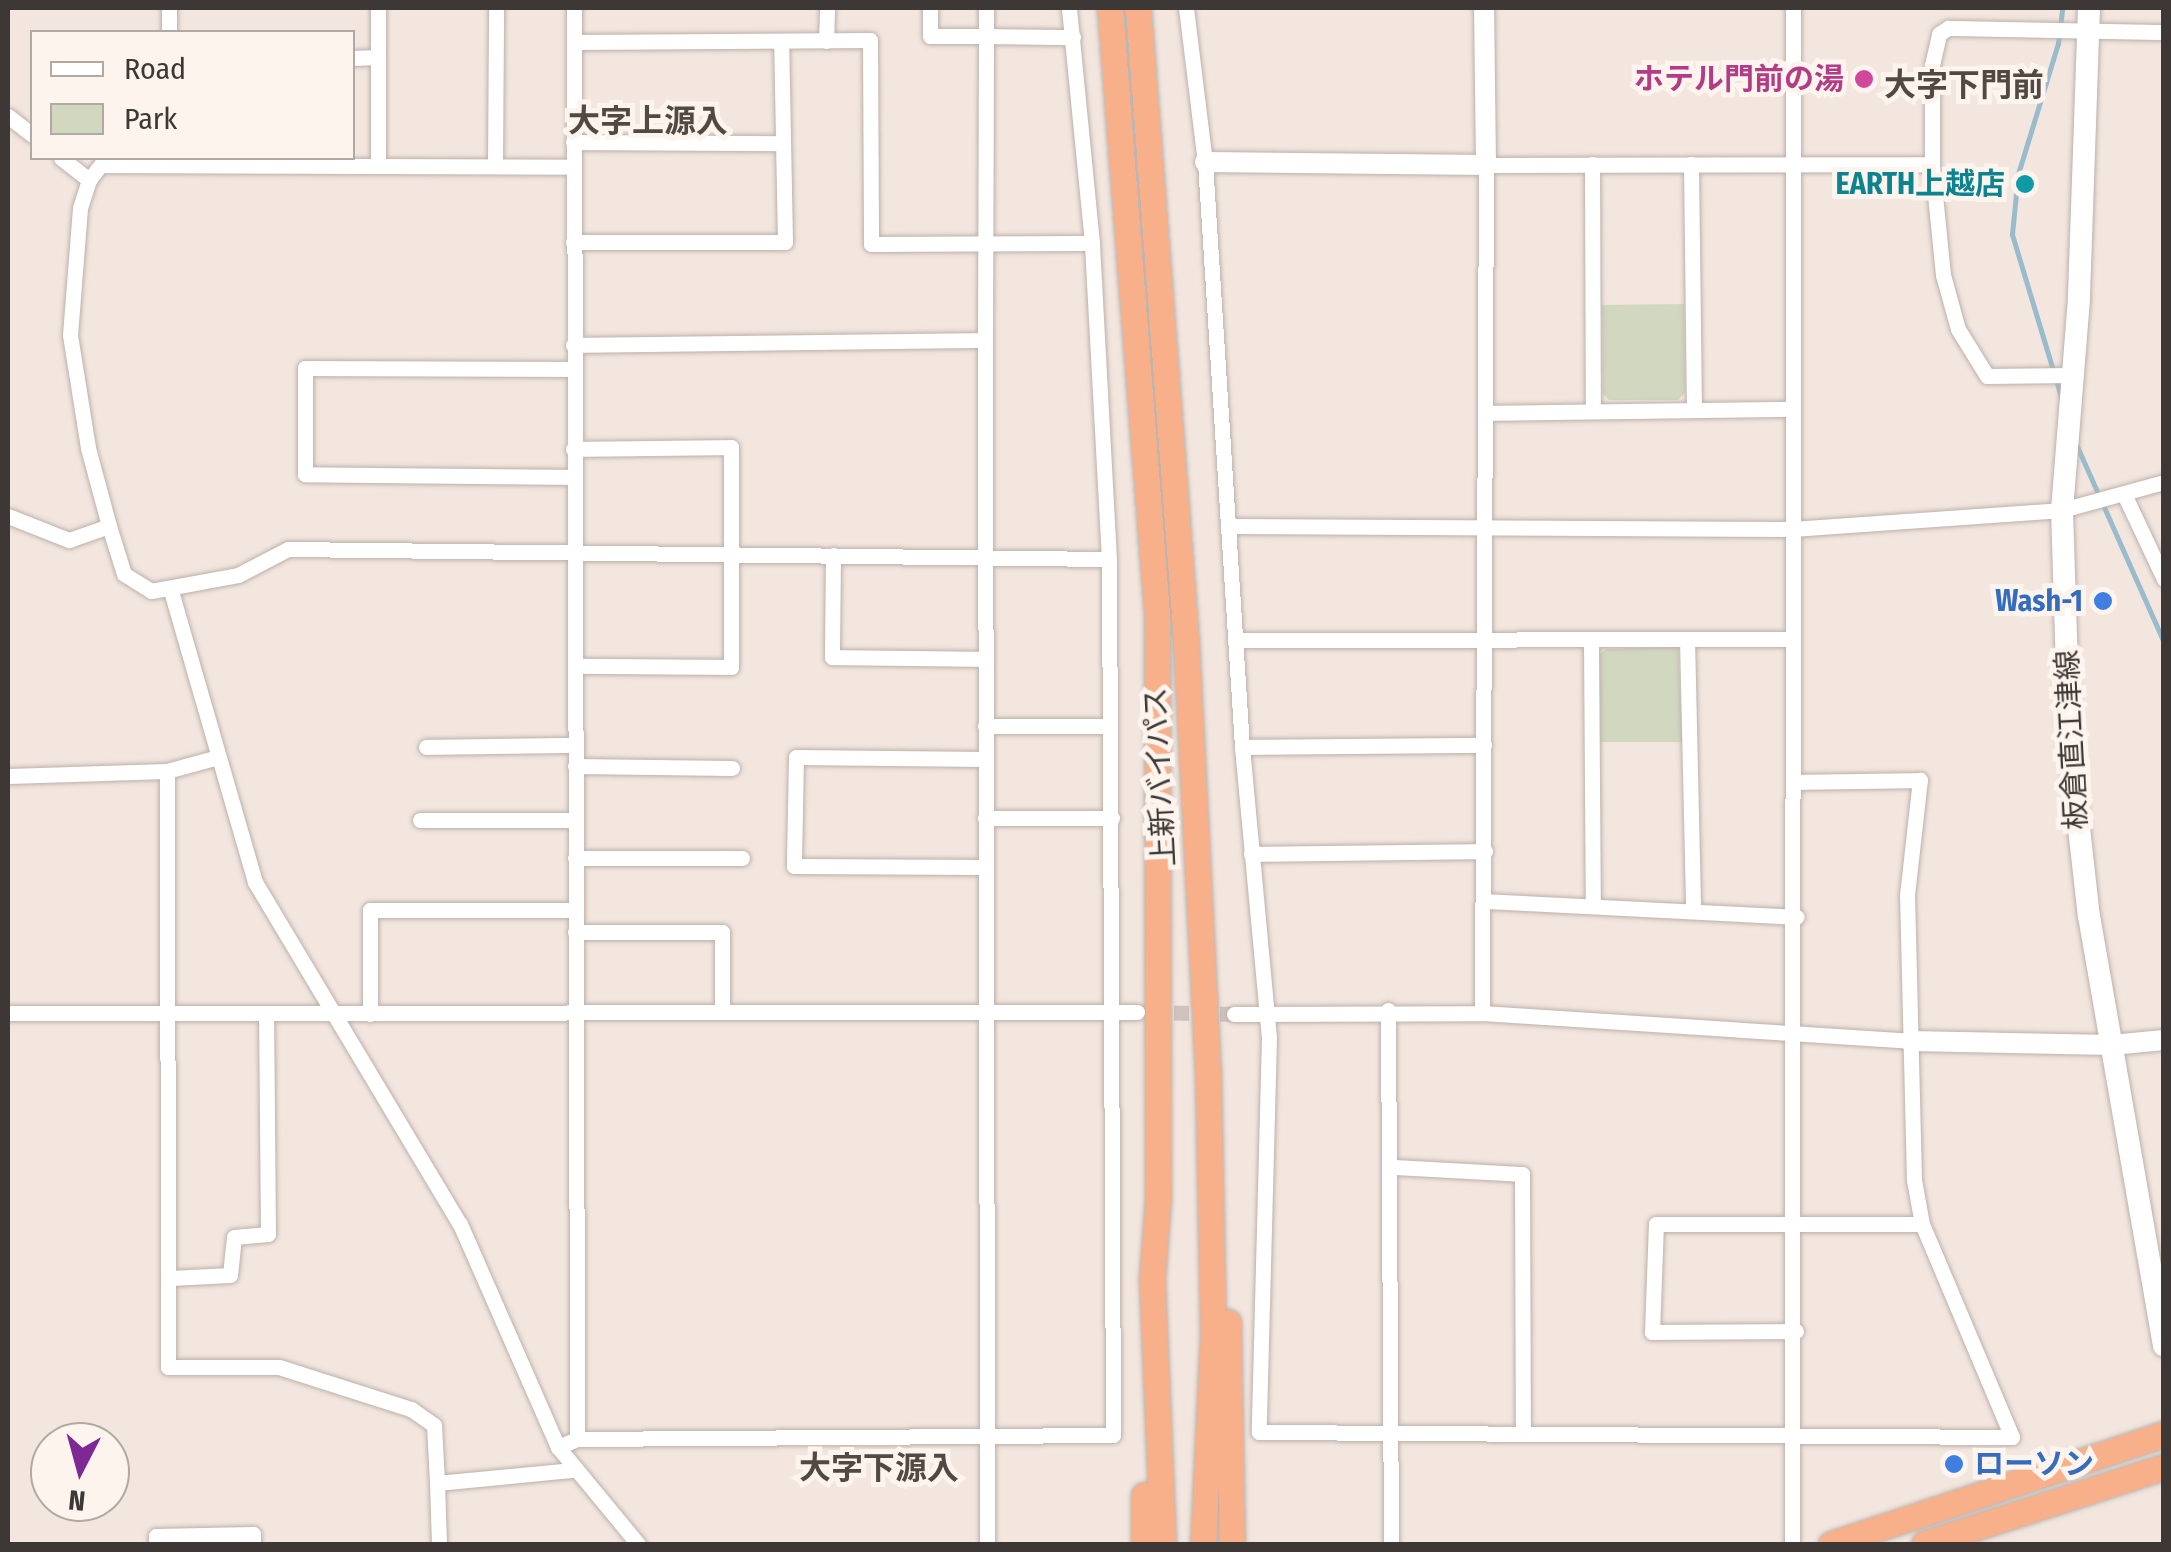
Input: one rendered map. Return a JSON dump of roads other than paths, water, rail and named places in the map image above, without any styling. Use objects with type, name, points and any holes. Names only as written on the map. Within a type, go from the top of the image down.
[{"type":"highway","name":"上新バイパス","points":[[1110,8],[1157,614],[1158,1090],[1152,1280],[1163,1544]]},
{"type":"highway","name":"上新バイパス","points":[[1138,8],[1182,583],[1208,1073],[1213,1334],[1203,1544]]},
{"type":"highway","points":[[1208,1073],[1229,1338],[1232,1544]]},
{"type":"highway","points":[[1144,1544],[1142,1420],[1152,1280]]},
{"type":"highway","points":[[1831,1544],[2164,1434]]},
{"type":"highway","points":[[1924,1544],[2164,1467]]},
{"type":"main road","name":"板倉直江津線","points":[[2089,8],[2062,510],[2076,829],[2164,1346]]},
{"type":"street","points":[[378,8],[378,164]]},
{"type":"street","points":[[496,8],[496,165]]},
{"type":"street","points":[[574,8],[577,1439]]},
{"type":"street","points":[[826,41],[827,8]]},
{"type":"street","points":[[930,8],[930,36],[1072,37]]},
{"type":"street","points":[[986,8],[987,1544]]},
{"type":"street","points":[[558,1447],[577,1439],[1113,1435],[1107,1013],[1112,818],[1109,559],[1092,243],[1069,8]]},
{"type":"street","points":[[1186,8],[1205,162],[1242,748],[1272,1122],[1259,1432],[2012,1436],[1922,1224],[1912,1163],[1907,895],[1920,780],[1796,782]]},
{"type":"street","points":[[1482,1012],[1486,638],[1484,8]]},
{"type":"street","points":[[1792,1544],[1797,1434],[1797,917],[1788,409],[1794,8]]},
{"type":"street","points":[[2072,375],[1986,376],[1975,365],[1943,274],[1932,164],[1932,65],[1940,34],[1948,28],[2088,34],[2164,32]]},
{"type":"street","points":[[574,42],[870,40],[871,244],[1092,243]]},
{"type":"street","points":[[573,242],[785,242],[781,41]]},
{"type":"street","points":[[355,58],[378,58]]},
{"type":"street","points":[[8,116],[30,134]]},
{"type":"street","points":[[573,142],[782,143]]},
{"type":"street","points":[[63,160],[89,180]]},
{"type":"street","points":[[573,167],[104,161],[89,180],[74,248],[70,335],[88,448],[124,574],[151,591],[170,591],[238,574],[288,550],[574,558],[1109,559]]},
{"type":"street","points":[[1205,162],[1932,164]]},
{"type":"street","points":[[1592,164],[1594,408]]},
{"type":"street","points":[[1692,164],[1694,409]]},
{"type":"street","points":[[573,345],[985,340]]},
{"type":"street","points":[[572,477],[305,474],[305,368],[574,369]]},
{"type":"street","points":[[1485,413],[1594,408],[1788,409]]},
{"type":"street","points":[[573,448],[731,447],[732,667],[576,666]]},
{"type":"street","points":[[1230,526],[1792,529],[2062,510],[2164,482]]},
{"type":"street","points":[[2124,494],[2164,578]]},
{"type":"street","points":[[8,516],[69,540],[109,526]]},
{"type":"street","points":[[833,556],[832,656],[986,659]]},
{"type":"street","points":[[170,591],[256,882],[460,1224],[558,1447],[573,1470],[638,1544]]},
{"type":"street","points":[[1687,639],[1694,911]]},
{"type":"street","points":[[1237,640],[1794,639]]},
{"type":"street","points":[[1591,641],[1593,905]]},
{"type":"street","points":[[985,726],[1110,726]]},
{"type":"street","points":[[426,747],[575,745]]},
{"type":"street","points":[[1242,748],[1484,745]]},
{"type":"street","points":[[8,776],[167,771],[218,757]]},
{"type":"street","points":[[984,758],[796,757],[794,866],[985,868]]},
{"type":"street","points":[[575,766],[732,768]]},
{"type":"street","points":[[167,771],[168,1366],[279,1367],[410,1409],[434,1425],[439,1544]]},
{"type":"street","points":[[985,818],[1112,818]]},
{"type":"street","points":[[420,820],[574,820]]},
{"type":"street","points":[[1251,854],[1485,851]]},
{"type":"street","points":[[574,858],[742,858]]},
{"type":"street","points":[[1485,901],[1797,917]]},
{"type":"street","points":[[370,1014],[370,910],[575,910]]},
{"type":"street","points":[[575,932],[722,932],[722,1012]]},
{"type":"street","points":[[1388,1010],[1393,1167],[1391,1544]]},
{"type":"street","points":[[8,1013],[266,1016],[1137,1012]]},
{"type":"street","points":[[1234,1014],[1482,1012],[1910,1041],[2112,1045],[2164,1040]]},
{"type":"street","points":[[170,1278],[230,1275],[234,1237],[268,1234],[266,1016]]},
{"type":"street","points":[[1393,1167],[1522,1174],[1522,1432]]},
{"type":"street","points":[[1796,1332],[1652,1332],[1656,1224],[1922,1224]]},
{"type":"street","points":[[437,1483],[573,1470]]},
{"type":"street","points":[[156,1544],[156,1536],[253,1534],[253,1544]]},
{"type":"waterway","points":[[2062,8],[2058,43],[2018,174],[2012,234],[2062,400]]},
{"type":"waterway","points":[[2076,444],[2164,643]]},
{"type":"tunnel","points":[[1151,1012],[1234,1014]]},
{"type":"place","name":"ホテル門前の湯","points":[[1864,79]]},
{"type":"place","name":"EARTH上越店","points":[[2025,184]]},
{"type":"place","name":"Wash-1","points":[[2103,601]]},
{"type":"place","name":"ローソン","points":[[1954,1464]]},
{"type":"district","name":"大字下門前","points":[[1964,85]]},
{"type":"district","name":"大字上源入","points":[[648,121]]},
{"type":"district","name":"大字下源入","points":[[879,1468]]}]
